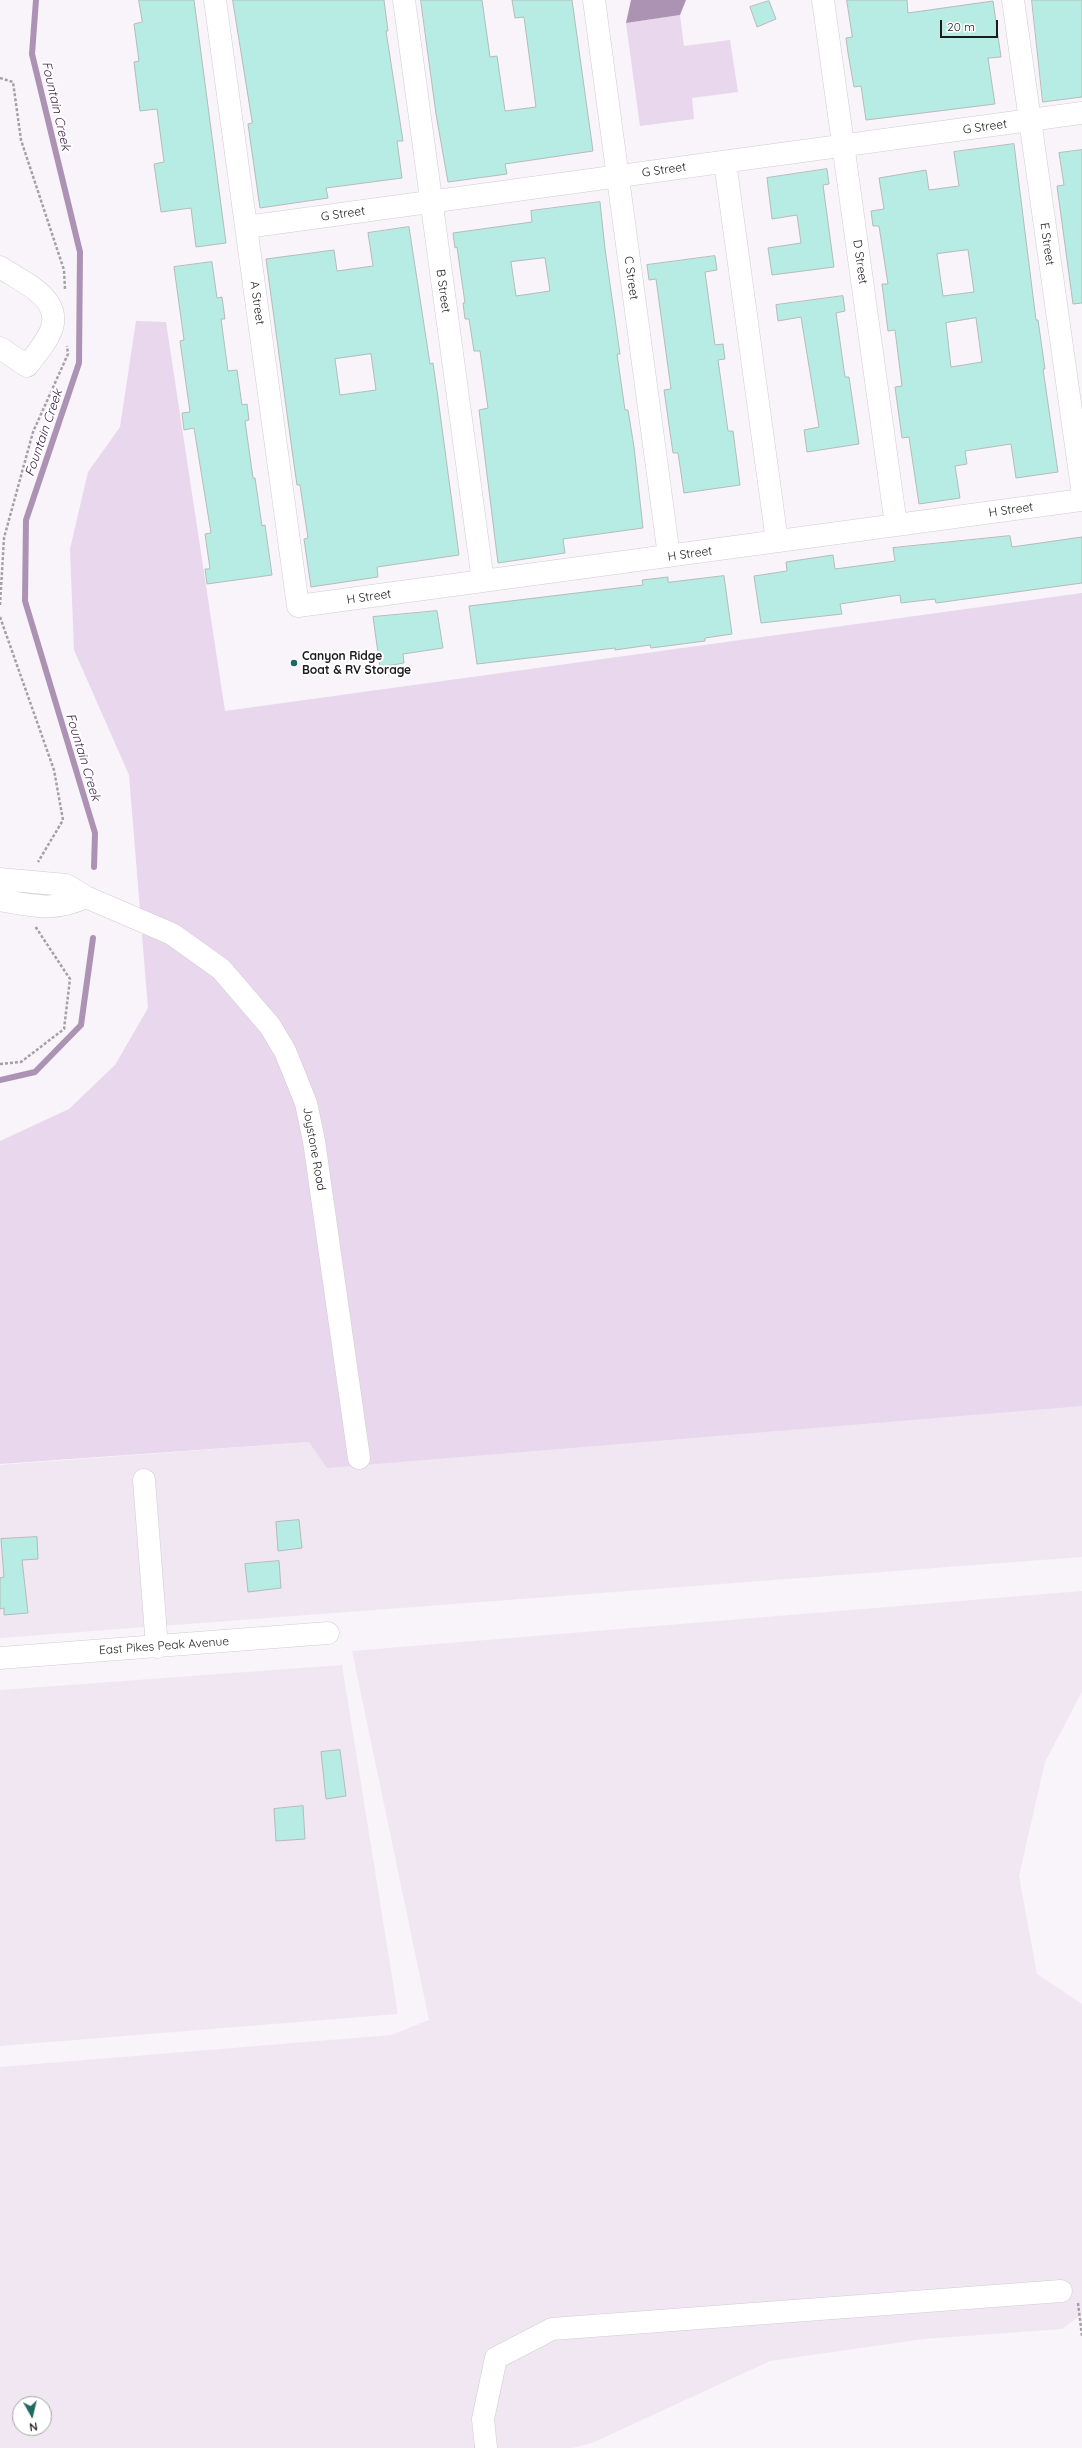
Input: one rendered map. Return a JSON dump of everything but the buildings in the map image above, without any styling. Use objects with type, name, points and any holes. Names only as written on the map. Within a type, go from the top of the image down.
[{"type":"street","name":"A Street","points":[[215,0],[298,606]]},
{"type":"street","name":"B Street","points":[[404,0],[483,581]]},
{"type":"street","name":"C Street","points":[[594,0],[669,556]]},
{"type":"street","name":"D Street","points":[[823,0],[896,525]]},
{"type":"street","name":"E Street","points":[[1013,0],[1082,488]]},
{"type":"street","name":"G Street","points":[[246,227],[1082,113]]},
{"type":"street","points":[[724,162],[777,541]]},
{"type":"street","points":[[0,267],[41,294],[51,308],[53,323],[49,333],[28,366],[0,348]]},
{"type":"street","name":"H Street","points":[[298,606],[1082,500]]},
{"type":"street","name":"Joystone Road","points":[[0,879],[66,885],[86,897],[172,934],[221,969],[270,1026],[284,1051],[306,1102],[314,1141],[359,1458]]},
{"type":"street","points":[[0,900],[40,907],[67,906],[86,897]]},
{"type":"street","points":[[144,1480],[157,1647]]},
{"type":"street","name":"East Pikes Peak Avenue","points":[[0,1658],[328,1633]]},
{"type":"street","points":[[486,2448],[483,2419],[496,2358],[552,2329],[1070,2294]]},
{"type":"path","points":[[0,617],[54,770],[63,820],[38,862]]},
{"type":"path","points":[[0,1064],[21,1062],[64,1029],[70,980],[31,919]]},
{"type":"path","points":[[1070,2294],[1082,2336]]},
{"type":"shaded area","points":[[631,0],[686,0],[680,15],[626,23]]},
{"type":"shaded area","points":[[680,15],[684,46],[730,40],[738,92],[692,98],[694,119],[640,126],[626,23]]},
{"type":"shaded area","points":[[136,321],[166,322],[225,711],[1082,593],[1082,1406],[327,1468],[309,1442],[0,1464],[0,1141],[69,1109],[115,1065],[148,1008],[129,775],[74,650],[70,549],[88,472],[120,427]]},
{"type":"shaded area","points":[[1082,1406],[1082,1557],[0,1638],[0,1465],[309,1442]]},
{"type":"shaded area","points":[[1082,1591],[1082,1692],[1045,1762],[1019,1876],[1037,1974],[1082,2004],[1082,2314],[1062,2329],[924,2339],[770,2361],[592,2443],[572,2448],[0,2448],[0,2067],[391,2035],[429,2020],[352,1651]]},
{"type":"shaded area","points":[[342,1665],[398,2014],[0,2046],[0,1690]]},
{"type":"waterway","name":"Fountain Creek","points":[[36,0],[32,54],[80,252],[79,363],[26,520],[25,601],[95,833],[94,867]]},
{"type":"waterway","name":"Fountain Creek","points":[[0,1080],[35,1072],[81,1025],[93,938]]},
{"type":"place","name":"Canyon Ridge Boat & RV Storage","points":[[294,663]]}]
